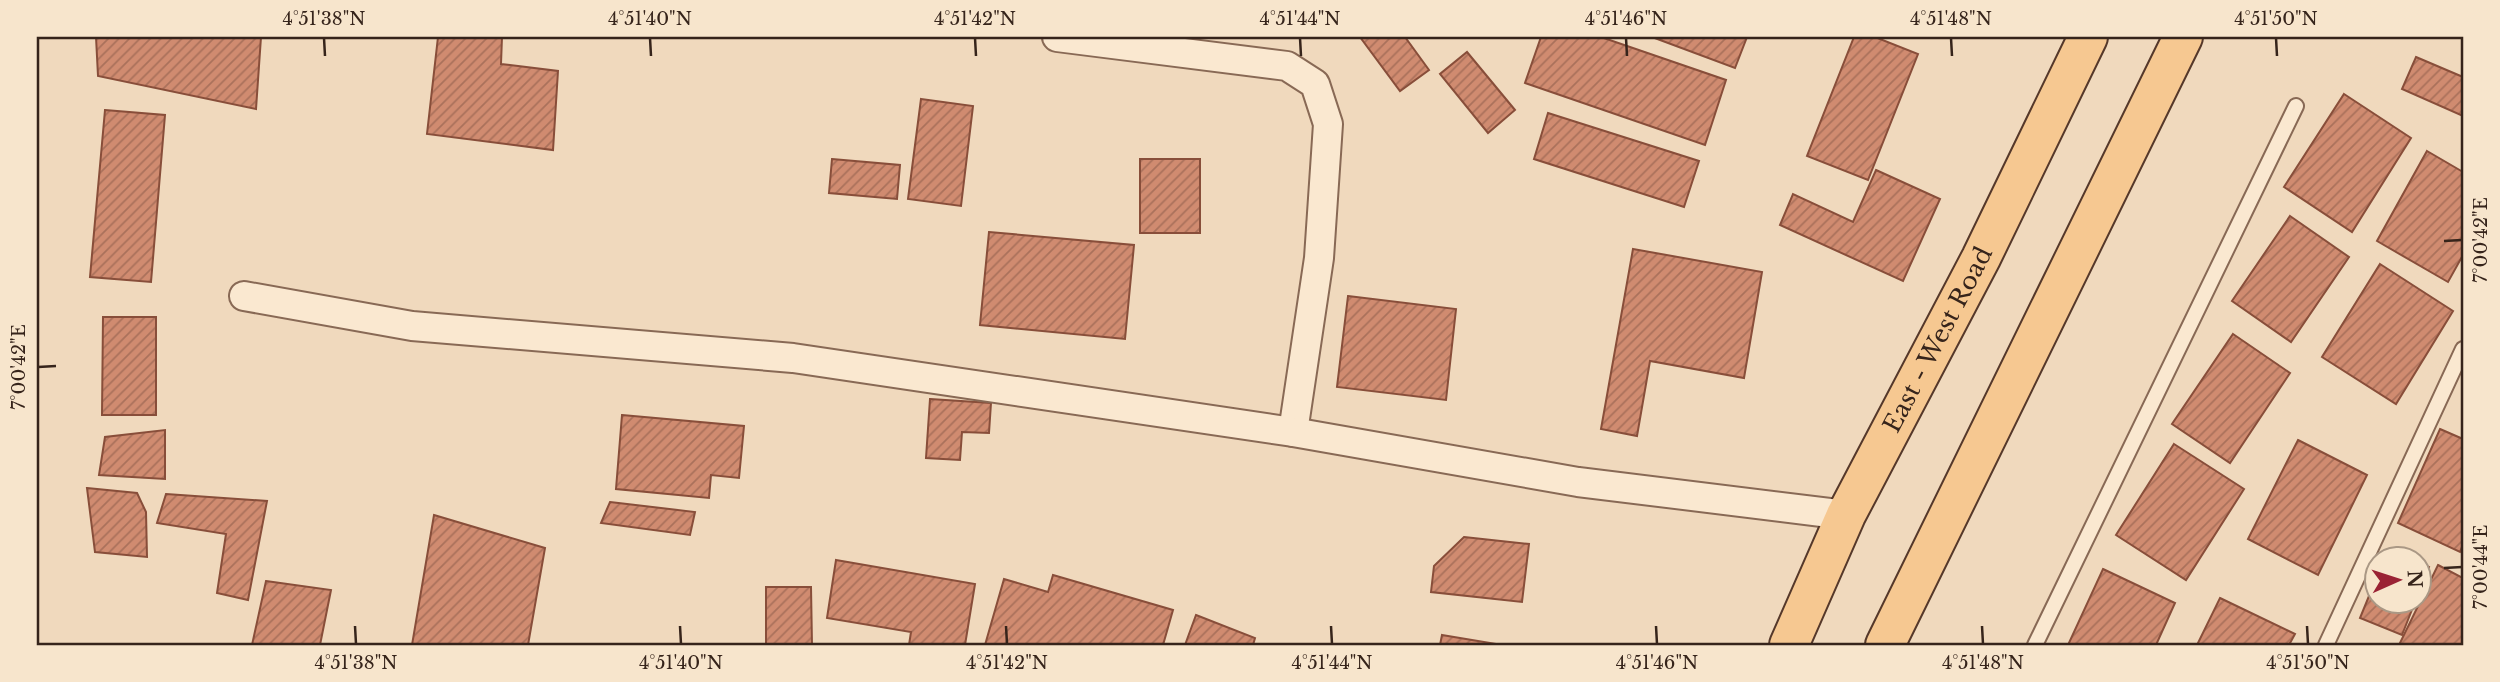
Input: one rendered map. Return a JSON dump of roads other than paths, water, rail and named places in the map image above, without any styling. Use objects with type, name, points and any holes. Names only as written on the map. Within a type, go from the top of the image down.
[{"type":"main road","name":"East - West Road","points":[[1788,645],[1846,515],[1981,258],[2088,37]]},
{"type":"main road","points":[[1885,645],[2183,37]]},
{"type":"street","points":[[1056,37],[1287,66],[1315,84],[1328,124],[1319,258],[1293,432]]},
{"type":"street","points":[[244,296],[412,326],[793,358],[1293,432],[1578,482],[1846,515]]},
{"type":"lane","points":[[2035,645],[2296,106]]},
{"type":"lane","points":[[2326,645],[2463,349]]}]
